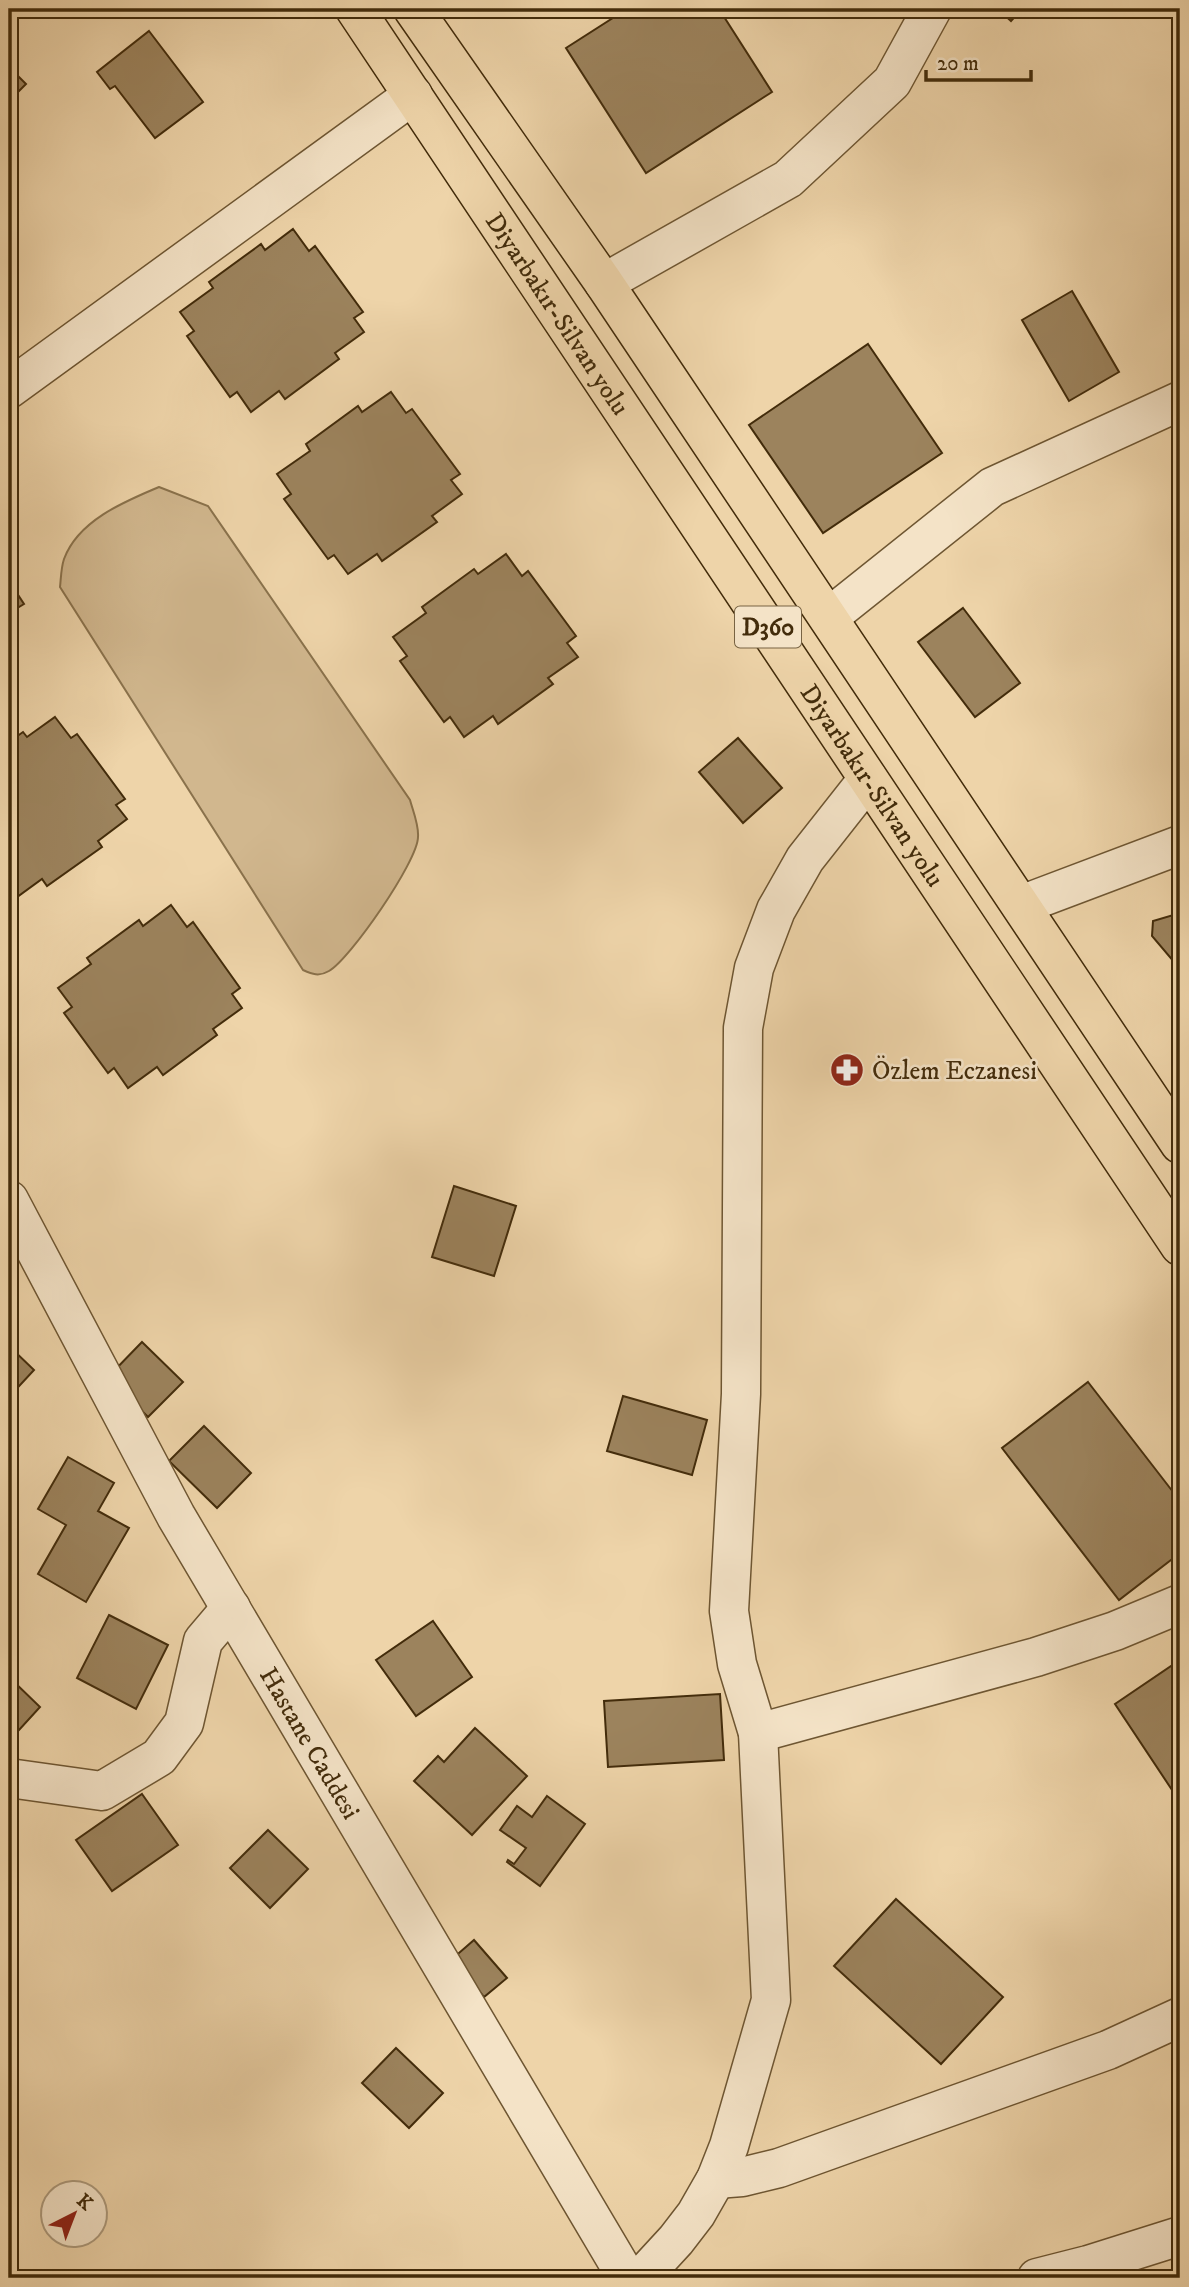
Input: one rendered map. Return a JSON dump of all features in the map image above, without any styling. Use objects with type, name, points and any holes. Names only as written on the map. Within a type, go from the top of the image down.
[{"type":"highway","name":"Diyarbakır-Silvan yolu","points":[[355,9],[1180,1246]]},
{"type":"highway","name":"Diyarbakır-Silvan yolu","points":[[412,9],[604,283],[1180,1144]]},
{"type":"street","points":[[604,283],[788,179],[891,82],[932,9]]},
{"type":"street","points":[[9,389],[413,94]]},
{"type":"street","points":[[829,617],[992,487],[1180,401]]},
{"type":"street","points":[[640,2278],[696,2214],[716,2179],[729,2146],[771,2000],[758,1733],[737,1664],[729,1611],[741,1394],[743,1028],[754,968],[776,910],[805,859],[868,779]]},
{"type":"street","points":[[1021,905],[1180,845]]},
{"type":"street","name":"Hastane Caddesi","points":[[9,1200],[177,1516],[627,2278]]},
{"type":"street","points":[[758,1733],[1036,1657],[1115,1631],[1180,1604]]},
{"type":"street","points":[[9,1778],[103,1791],[159,1757],[184,1723],[203,1641],[231,1608]]},
{"type":"street","points":[[716,2179],[742,2177],[779,2168],[1108,2050],[1180,2017]]},
{"type":"street","points":[[1037,2278],[1180,2236]]},
{"type":"shaded area","points":[[159,487],[208,506],[410,800],[418,837],[407,866],[366,930],[339,963],[325,973],[316,974],[303,970],[60,587],[64,559],[80,534],[103,514]]},
{"type":"building","points":[[627,9],[719,9],[772,92],[646,173],[566,48]]},
{"type":"building","points":[[998,9],[1022,9],[1011,21]]},
{"type":"building","points":[[149,31],[203,102],[155,138],[115,86],[110,89],[97,72]]},
{"type":"building","points":[[9,67],[26,84],[9,101]]},
{"type":"building","points":[[293,229],[309,251],[315,246],[363,312],[354,318],[364,332],[335,353],[339,359],[285,399],[279,391],[251,412],[237,392],[230,397],[187,336],[194,331],[180,312],[213,288],[209,282],[261,244],[265,250]]},
{"type":"building","points":[[1072,291],[1119,372],[1069,401],[1022,320]]},
{"type":"building","points":[[868,344],[942,453],[823,533],[749,425]]},
{"type":"building","points":[[391,392],[406,413],[412,409],[460,474],[451,480],[462,494],[432,516],[437,522],[382,561],[377,554],[348,574],[334,555],[328,559],[284,499],[291,494],[277,474],[310,451],[306,444],[358,406],[362,412]]},
{"type":"building","points":[[506,554],[522,576],[528,571],[576,636],[567,643],[578,657],[548,678],[553,684],[498,724],[493,716],[464,737],[450,717],[444,722],[400,661],[407,656],[393,637],[426,613],[422,607],[474,569],[478,574]]},
{"type":"building","points":[[9,581],[24,604],[9,613]]},
{"type":"building","points":[[963,608],[1020,683],[975,717],[918,642]]},
{"type":"building","points":[[55,717],[71,738],[77,734],[125,799],[116,805],[127,819],[98,841],[102,847],[47,886],[42,879],[13,900],[9,894],[9,742],[23,732],[27,737]]},
{"type":"building","points":[[738,738],[782,788],[743,823],[699,772]]},
{"type":"building","points":[[171,905],[187,927],[193,922],[240,988],[232,994],[242,1008],[213,1029],[217,1035],[163,1075],[157,1067],[128,1088],[114,1068],[108,1073],[64,1013],[72,1007],[58,988],[91,964],[87,958],[139,920],[143,926]]},
{"type":"building","points":[[1180,913],[1180,969],[1152,936],[1153,921]]},
{"type":"building","points":[[454,1186],[516,1206],[494,1276],[432,1257]]},
{"type":"building","points":[[142,1342],[183,1382],[148,1417],[108,1377]]},
{"type":"building","points":[[9,1346],[34,1370],[9,1397]]},
{"type":"building","points":[[1088,1382],[1180,1501],[1180,1553],[1119,1600],[1002,1448]]},
{"type":"building","points":[[623,1396],[707,1420],[692,1475],[607,1451]]},
{"type":"building","points":[[204,1426],[251,1473],[217,1508],[169,1461]]},
{"type":"building","points":[[68,1457],[114,1483],[98,1511],[129,1528],[86,1602],[38,1574],[66,1525],[38,1509]]},
{"type":"building","points":[[109,1615],[168,1645],[136,1709],[77,1678]]},
{"type":"building","points":[[433,1621],[472,1677],[416,1716],[376,1660]]},
{"type":"building","points":[[1180,1660],[1180,1797],[1178,1799],[1115,1704]]},
{"type":"building","points":[[9,1677],[40,1707],[9,1741]]},
{"type":"building","points":[[720,1694],[724,1760],[608,1767],[604,1701]]},
{"type":"building","points":[[475,1728],[527,1776],[472,1835],[414,1781],[438,1756],[444,1762]]},
{"type":"building","points":[[142,1794],[178,1845],[112,1891],[76,1840]]},
{"type":"building","points":[[547,1796],[585,1824],[540,1886],[507,1862],[508,1860],[514,1864],[526,1848],[500,1830],[517,1806],[532,1817]]},
{"type":"building","points":[[268,1830],[308,1869],[270,1908],[230,1868]]},
{"type":"building","points":[[896,1899],[1003,1997],[941,2064],[834,1966]]},
{"type":"building","points":[[474,1940],[507,1978],[484,1997],[452,1959]]},
{"type":"building","points":[[396,2048],[443,2093],[409,2128],[362,2083]]},
{"type":"place","name":"Özlem Eczanesi","points":[[847,1070]]}]
